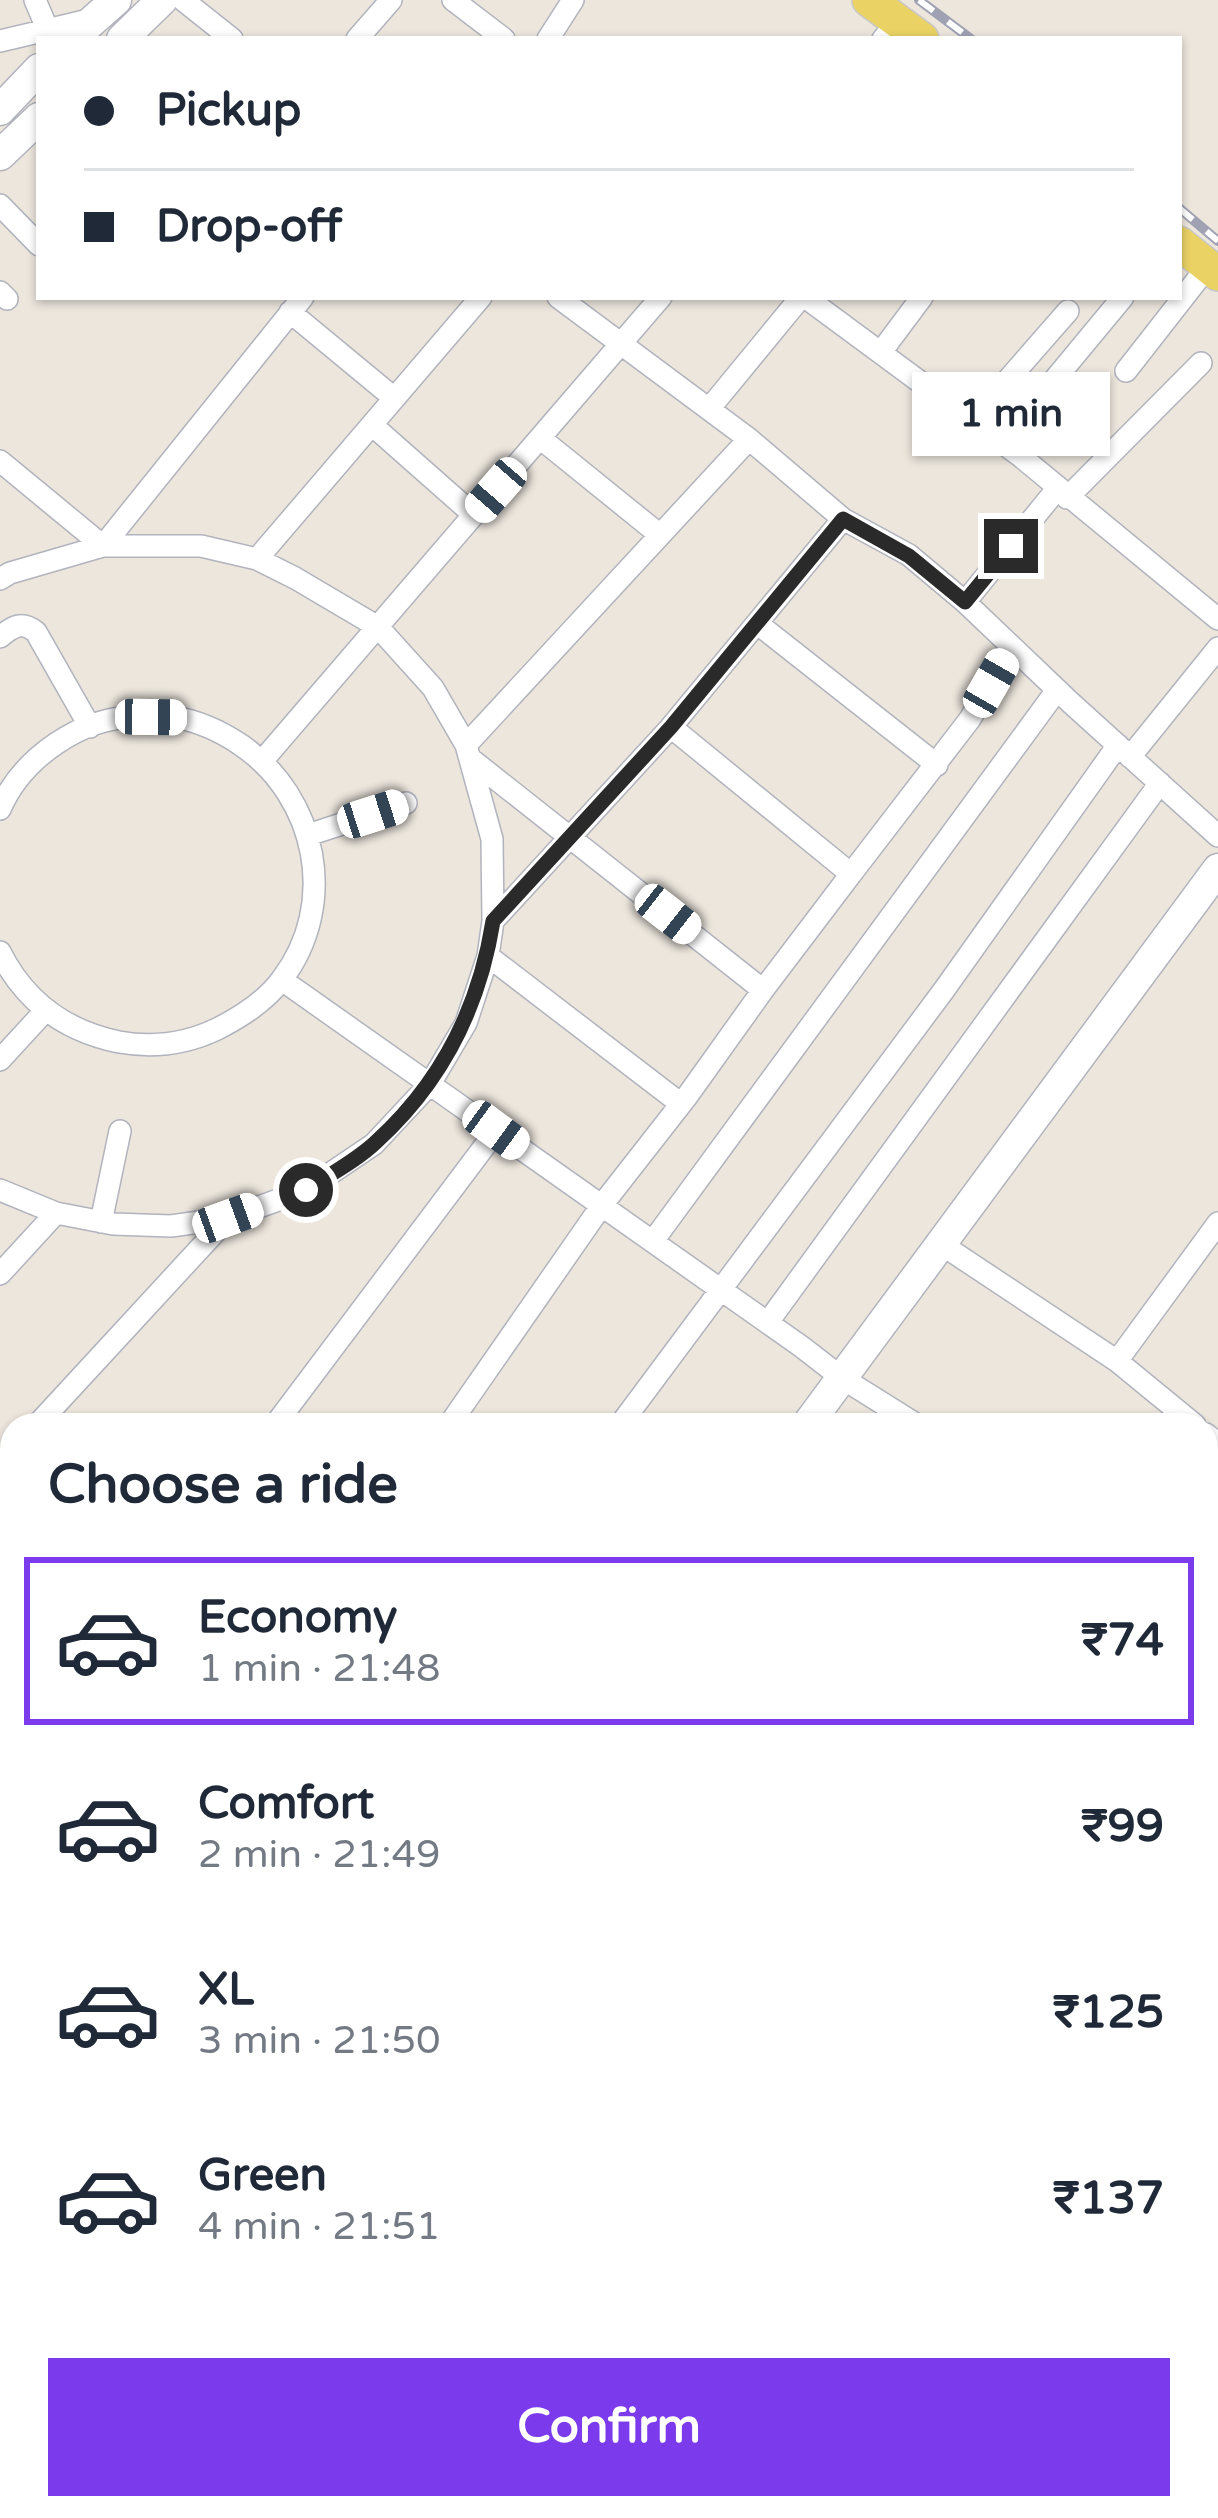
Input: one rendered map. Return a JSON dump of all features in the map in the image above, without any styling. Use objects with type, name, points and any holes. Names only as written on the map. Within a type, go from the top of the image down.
[{"type":"main road","points":[[125,36],[162,0]]},
{"type":"main road","points":[[869,0],[901,33]]},
{"type":"main road","points":[[3,99],[36,72]]},
{"type":"main road","points":[[0,155],[36,121]]},
{"type":"main road","points":[[1182,245],[1213,270]]},
{"type":"main road","points":[[816,1413],[1218,869]]},
{"type":"street","points":[[35,0],[82,21]]},
{"type":"street","points":[[183,0],[228,36]]},
{"type":"street","points":[[360,36],[391,0]]},
{"type":"street","points":[[453,0],[499,36]]},
{"type":"street","points":[[482,22],[497,0]]},
{"type":"street","points":[[550,36],[573,0]]},
{"type":"street","points":[[0,40],[82,21]]},
{"type":"street","points":[[0,205],[36,242]]},
{"type":"street","points":[[1126,371],[1213,270]]},
{"type":"street","points":[[257,559],[478,300]]},
{"type":"street","points":[[562,300],[749,439],[843,519],[909,556],[1218,836]]},
{"type":"street","points":[[263,760],[658,300]]},
{"type":"street","points":[[709,409],[800,300]]},
{"type":"street","points":[[807,300],[1002,443],[1218,620]]},
{"type":"street","points":[[881,352],[920,300]]},
{"type":"street","points":[[1002,443],[1121,300]]},
{"type":"street","points":[[103,546],[297,304],[394,398]]},
{"type":"street","points":[[972,422],[1069,311]]},
{"type":"street","points":[[965,602],[1062,493],[1201,363]]},
{"type":"street","points":[[372,425],[473,515]]},
{"type":"street","points":[[540,438],[660,536]]},
{"type":"street","points":[[469,753],[749,439]]},
{"type":"street","points":[[0,461],[103,546]]},
{"type":"street","points":[[493,921],[671,727],[843,519]]},
{"type":"street","points":[[0,579],[10,572],[103,546],[201,546],[257,559],[378,627],[433,688],[469,753],[492,839],[493,921],[488,956],[466,1023],[430,1084],[374,1144],[306,1190],[228,1218],[171,1226],[101,1222],[56,1213],[0,1190]]},
{"type":"street","points":[[758,624],[937,765]]},
{"type":"street","points":[[0,638],[20,625],[36,632],[90,727]]},
{"type":"street","points":[[457,1413],[602,1205],[937,765],[1012,647]]},
{"type":"street","points":[[629,1413],[1124,751],[1218,648]]},
{"type":"street","points":[[653,1241],[1057,690]]},
{"type":"street","points":[[0,952],[12,976],[45,1011],[92,1036],[144,1046],[196,1039],[244,1016],[282,980],[305,937],[315,890],[308,835],[293,798],[263,760],[222,732],[176,717],[126,716],[79,730],[38,757],[2,798]]},
{"type":"street","points":[[671,727],[851,874]]},
{"type":"street","points":[[469,753],[764,990]]},
{"type":"street","points":[[768,1322],[1160,783]]},
{"type":"street","points":[[308,835],[406,803]]},
{"type":"street","points":[[488,956],[681,1104]]},
{"type":"street","points":[[282,980],[898,1413]]},
{"type":"street","points":[[0,1060],[45,1011]]},
{"type":"street","points":[[284,1413],[496,1130]]},
{"type":"street","points":[[101,1222],[121,1131]]},
{"type":"street","points":[[0,1274],[56,1213]]},
{"type":"street","points":[[48,1413],[228,1218]]},
{"type":"street","points":[[1118,1361],[1218,1222]]},
{"type":"street","points":[[941,1244],[1118,1361],[1181,1413]]},
{"type":"railway","points":[[919,0],[967,36]]},
{"type":"railway","points":[[1182,211],[1218,241]]},
{"type":"route","points":[[306,1190],[374,1144],[430,1084],[466,1023],[488,956],[493,921],[671,727],[843,519],[909,556],[965,602],[1011,546]]}]
